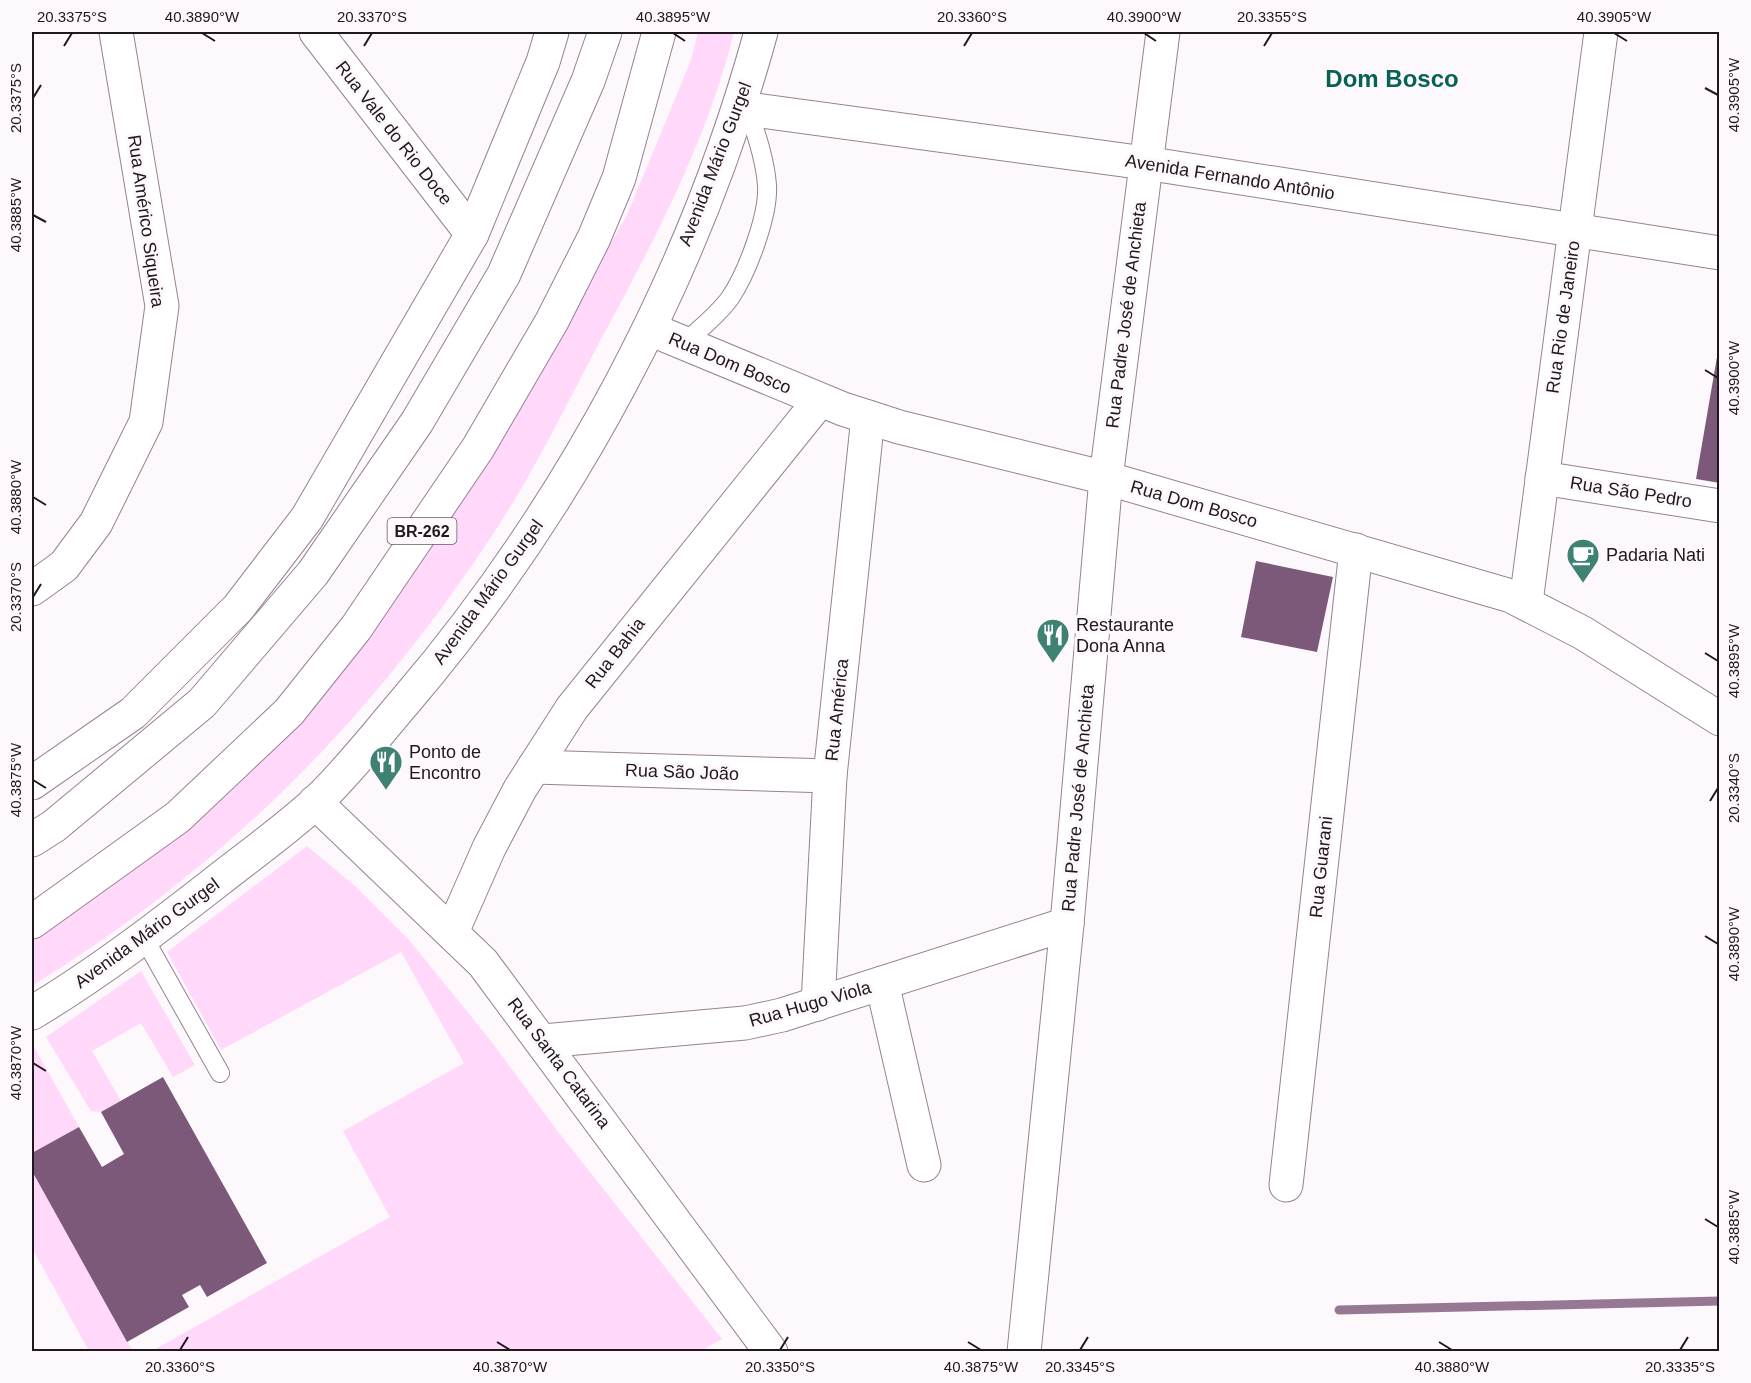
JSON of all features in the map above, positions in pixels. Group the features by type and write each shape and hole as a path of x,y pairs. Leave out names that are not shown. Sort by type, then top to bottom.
{"street":[{"name":"Rua Américo Siqueira","path":"32,589 64,566 96,523 146,422 162,306 116,32"},
{"name":"Rua Vale do Rio Doce","path":"316,32 472,234"},
{"path":"32,783 133,713 238,608 307,518 472,234 543,62 552,32"},
{"path":"32,840 54,826 202,703 313,573 417,422 504,274 584,91 605,32"},
{"name":"BR-262","path":"32,922 178,817 289,712 356,628 478,448 552,321 594,238 619,178 659,32"},
{"name":"Avenida Mário Gurgel","path":"32,1013 144,938 315,802 446,653 497,585 596,429 650,329 744,109 761,32"},
{"name":"Rua Padre José de Anchieta","path":"1024,1352 1067,924 1106,478 1163,32"},
{"name":"Rua Rio de Janeiro","path":"1526,602 1601,32"},
{"name":"Avenida Fernando Antônio","path":"744,109 1145,162 1575,232 1719,253"},
{"name":"Rua Dom Bosco","path":"650,329 820,400 868,417 1106,478 1526,602 1583,633 1719,719"},
{"name":"Rua Bahia","path":"452,932 489,848 534,767 572,708 820,400"},
{"name":"Rua América","path":"818,1004 830,776 868,417"},
{"name":"Rua São Pedro","path":"1542,478 1719,506"},
{"name":"Rua Guarani","path":"1286,1185 1356,550"},
{"name":"Rua São João","path":"534,767 830,776"},
{"name":"Rua Santa Catarina","path":"315,802 483,963 543,1041 771,1352"},
{"name":"Rua Hugo Viola","path":"543,1041 745,1023 818,1004 1067,924"},
{"path":"882,983 924,1165"}],"lane":[{"path":"684,344 729,299 744,272 765,210 767,188 765,164 744,109"},
{"path":"144,938 220,1073"}],"shaded area":[{"path":"698,32 734,32 723,73 694,152 639,268 542,451 506,514 458,586 407,654 353,717 296,778 236,835 172,888 104,938 32,986 32,939 198,815 517,408 627,215 691,60"},
{"path":"307,846 355,886 410,941 491,1041 556,1129 722,1339 699,1352 152,1351 390,1217 343,1131 464,1063 401,952 221,1050 167,952"},
{"path":"141,971 195,1065 173,1077 141,1023 92,1051 121,1101 101,1112 91,1111 46,1037"},
{"path":"32,1046 79,1127 32,1153"},
{"path":"32,1171 133,1351 89,1351 32,1248"}],"building":[{"path":"1718,351 1720,351 1720,483 1696,479"},
{"path":"1256,561 1333,577 1317,652 1241,637"},
{"path":"163,1077 267,1263 207,1297 200,1285 182,1295 189,1307 127,1342 32,1171 32,1153 79,1127 102,1167 124,1154 101,1112"}],"waterway":[{"path":"1339,1310 1720,1301"}],"place":[{"name":"Padaria Nati","path":"1583,584"},
{"name":"Restaurante Dona Anna","path":"1053,664"},
{"name":"Ponto de Encontro","path":"386,791"}],"district":[{"name":"Dom Bosco","path":"1392,79"}]}
